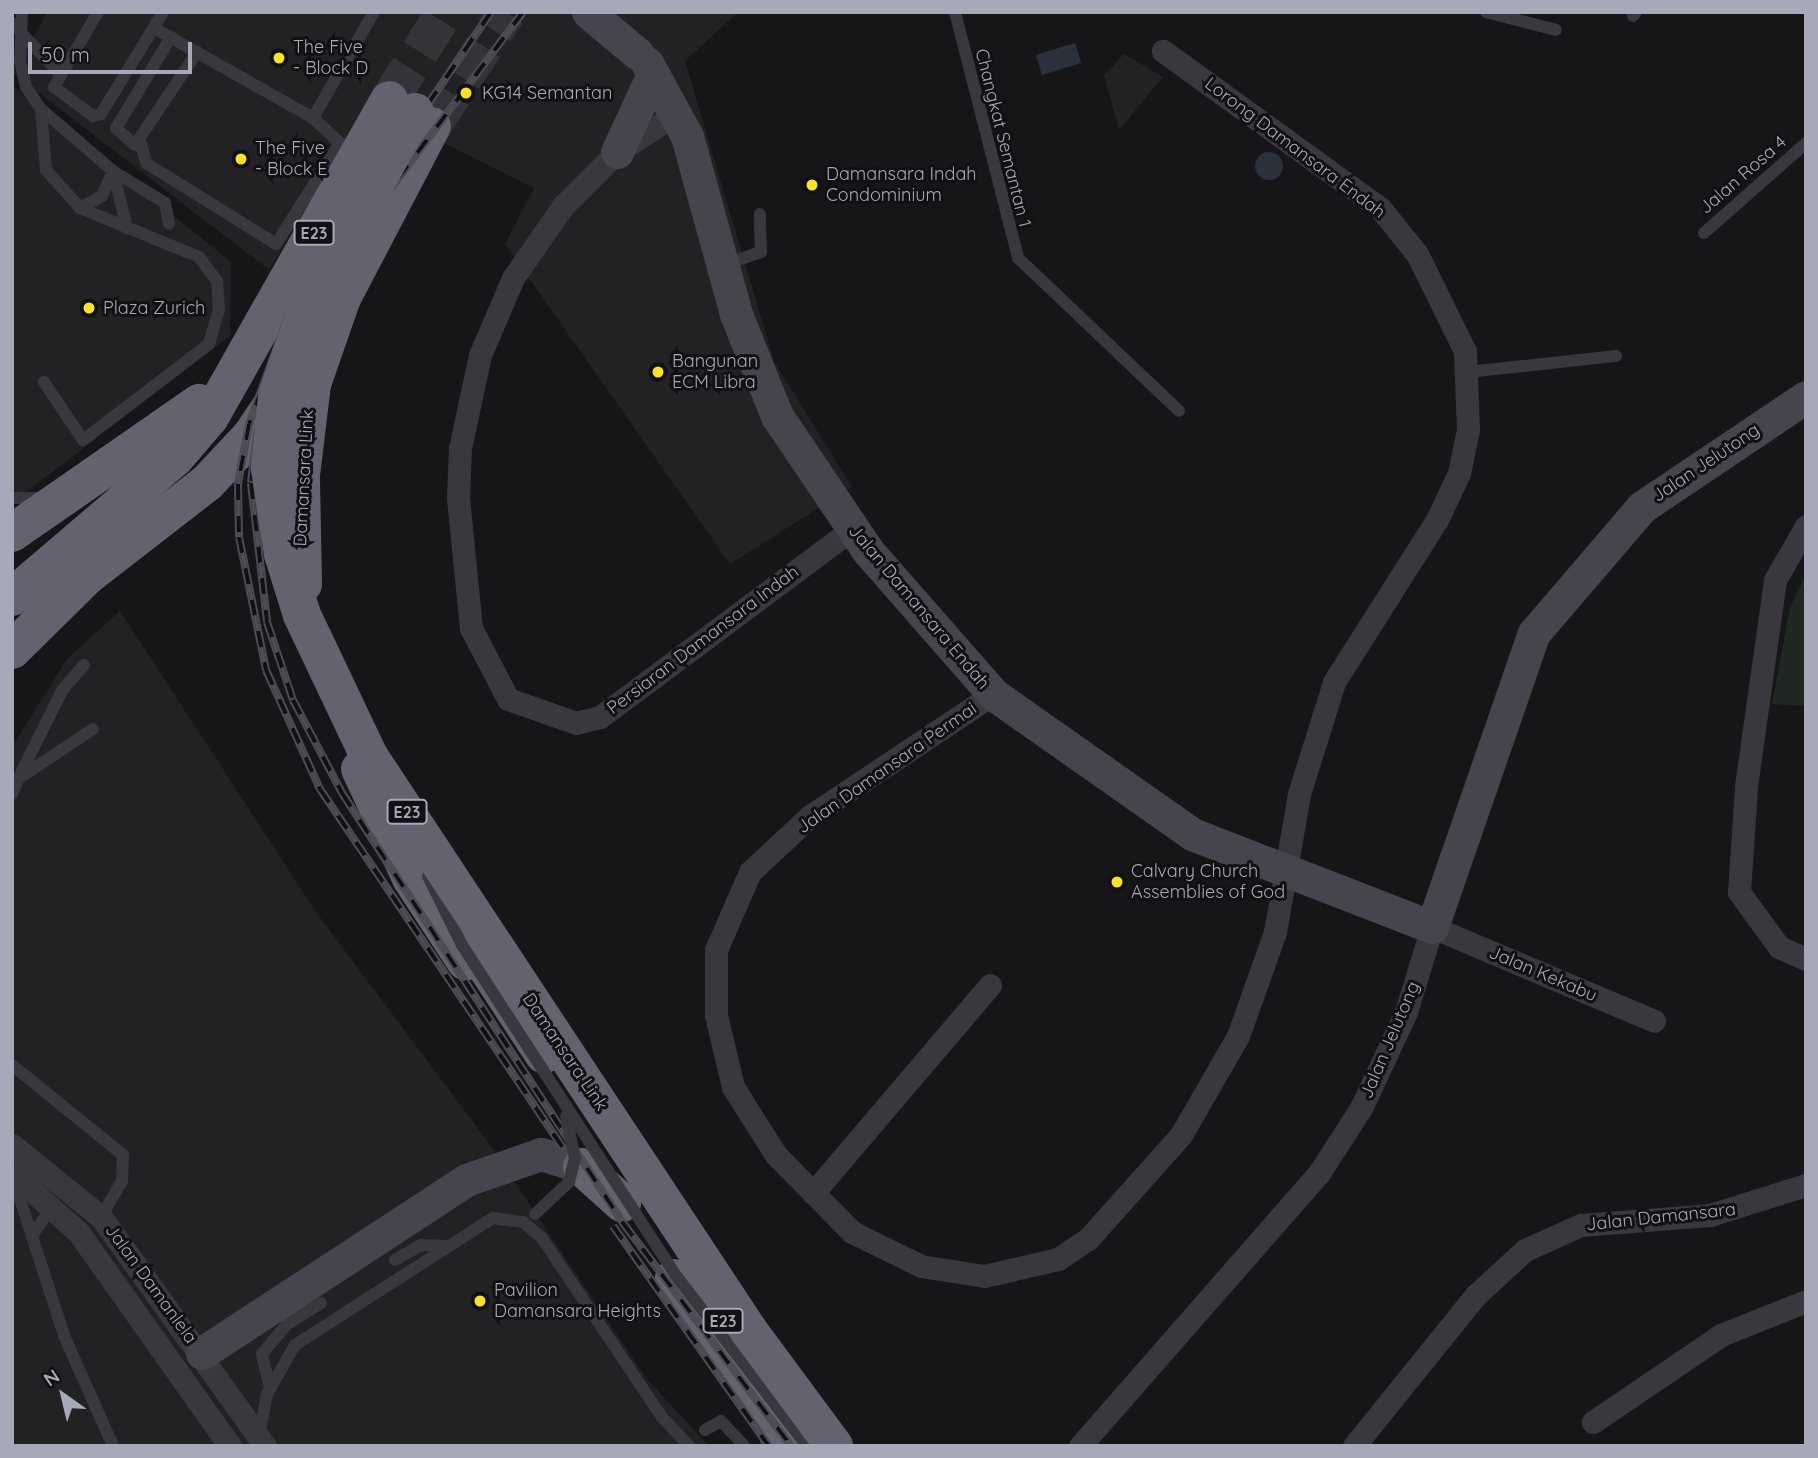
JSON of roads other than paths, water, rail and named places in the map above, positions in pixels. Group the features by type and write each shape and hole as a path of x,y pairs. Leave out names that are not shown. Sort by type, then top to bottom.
{"highway":[{"name":"Damansara Link","path":"412,113 342,298 306,417 299,541 305,612 365,763 749,1331 834,1446"},
{"name":"Damansara Link","path":"412,113 307,308 270,433 273,507 283,554 302,615 365,763 752,1365 814,1446"},
{"name":"E23","path":"22,587 175,458 210,417 240,366 412,113"},
{"path":"12,650 54,605 207,482 251,436 342,298"},
{"path":"13,523 84,486 183,418 240,366"},
{"path":"365,763 411,877 622,1203 753,1392 797,1446"},
{"path":"582,1167 622,1203"}],"street":[{"name":"Jalan Damansara Endah","path":"589,12 646,64 676,114 754,368 777,416 852,529 993,694 1192,834 1283,872 1432,928"},
{"name":"Lorong Damansara Endah","path":"1163,51 1380,208 1446,302 1468,372 1468,430 1459,473 1437,520 1334,682 1283,872"},
{"path":"617,152 646,64"},
{"name":"Persiaran Damansara Indah","path":"676,114 617,152 563,206 513,278 480,355 460,448 458,498 471,628 508,699 549,718 576,723 600,717 852,529"},
{"name":"Jalan Jelutong","path":"1080,1446 1319,1173 1361,1108 1406,1012 1432,928 1534,633 1642,507 1806,397"},
{"name":"Jalan Jelutong","path":"1615,539 1806,414"},
{"path":"1806,526 1775,580 1746,787 1739,892 1779,947 1806,959"},
{"name":"Jalan Damansara Permai","path":"993,694 810,816 750,872 728,913 716,950 716,1015 733,1087 775,1155 852,1232 921,1266 984,1276 1058,1259 1088,1239 1181,1135 1238,1036 1275,932 1283,872"},
{"name":"Jalan Kekabu","path":"1432,928 1654,1021"},
{"path":"813,1193 990,985"},
{"name":"Jalan Damanlela","path":"12,1145 66,1185 101,1217 190,1362 230,1446"},
{"path":"190,1362 466,1180 541,1154 582,1167"},
{"name":"Jalan Damanlela","path":"12,1174 52,1206 262,1441"},
{"name":"Jalan Damansara","path":"1354,1446 1476,1295 1525,1250 1581,1225 1710,1215 1806,1185"},
{"path":"1593,1422 1721,1335 1806,1301"}],"lane":[{"path":"22,12 26,34 20,61 26,87 41,109 113,171 165,203 169,224"},
{"path":"98,12 61,75 55,91 97,116 163,12"},
{"name":"Changkat Semantan 1","path":"955,12 1018,258 1179,411"},
{"path":"1486,12 1556,30"},
{"path":"313,118 376,13"},
{"path":"12,23 26,34 61,75"},
{"path":"154,28 171,37 313,118 340,143 276,244 146,163 141,144 116,128 171,37"},
{"path":"141,144 197,52"},
{"path":"41,109 46,170 80,208 199,257 217,281 219,309 209,344 83,440 44,382"},
{"name":"Jalan Rosa 4","path":"1704,233 1806,143"},
{"path":"80,208 102,196 113,171"},
{"path":"113,171 127,228"},
{"path":"723,265 761,252 760,214"},
{"path":"1468,372 1616,356"},
{"path":"12,794 63,689 84,665"},
{"path":"18,779 93,729"},
{"path":"365,763 462,945 677,1278 807,1446"},
{"path":"12,1065 123,1155 122,1181 101,1217"},
{"path":"523,1222 569,1182 575,1158 572,1132 549,1080"},
{"path":"12,1174 65,1338 113,1446"},
{"path":"32,1236 66,1185"},
{"path":"270,1387 295,1345 493,1218 523,1222 542,1238 662,1417 689,1446"},
{"path":"396,1260 421,1245 449,1246"},
{"path":"262,1441 270,1387 262,1354 286,1325 321,1303"},
{"path":"753,1392 767,1446"},
{"path":"705,1430 721,1421 744,1446"}],"tunnel":[{"path":"389,100 445,12"},
{"path":"432,126 507,12"}],"railway":[{"path":"491,12 294,300 249,424 238,484 239,537 266,670 320,789 564,1150"},
{"path":"523,12 341,254 314,298 273,390 257,433 251,483 267,622 293,700 342,793 623,1223 791,1446"},
{"path":"613,1226 769,1446"}],"place":[{"name":"The Five - Block D","path":"279,58"},
{"name":"KG14 Semantan","path":"466,93"},
{"name":"The Five - Block E","path":"241,159"},
{"name":"Damansara Indah Condominium","path":"812,185"},
{"name":"Plaza Zurich","path":"89,308"},
{"name":"Bangunan ECM Libra","path":"658,372"},
{"name":"Calvary Church Assemblies of God","path":"1117,882"},
{"name":"Pavilion Damansara Heights","path":"480,1301"}]}
